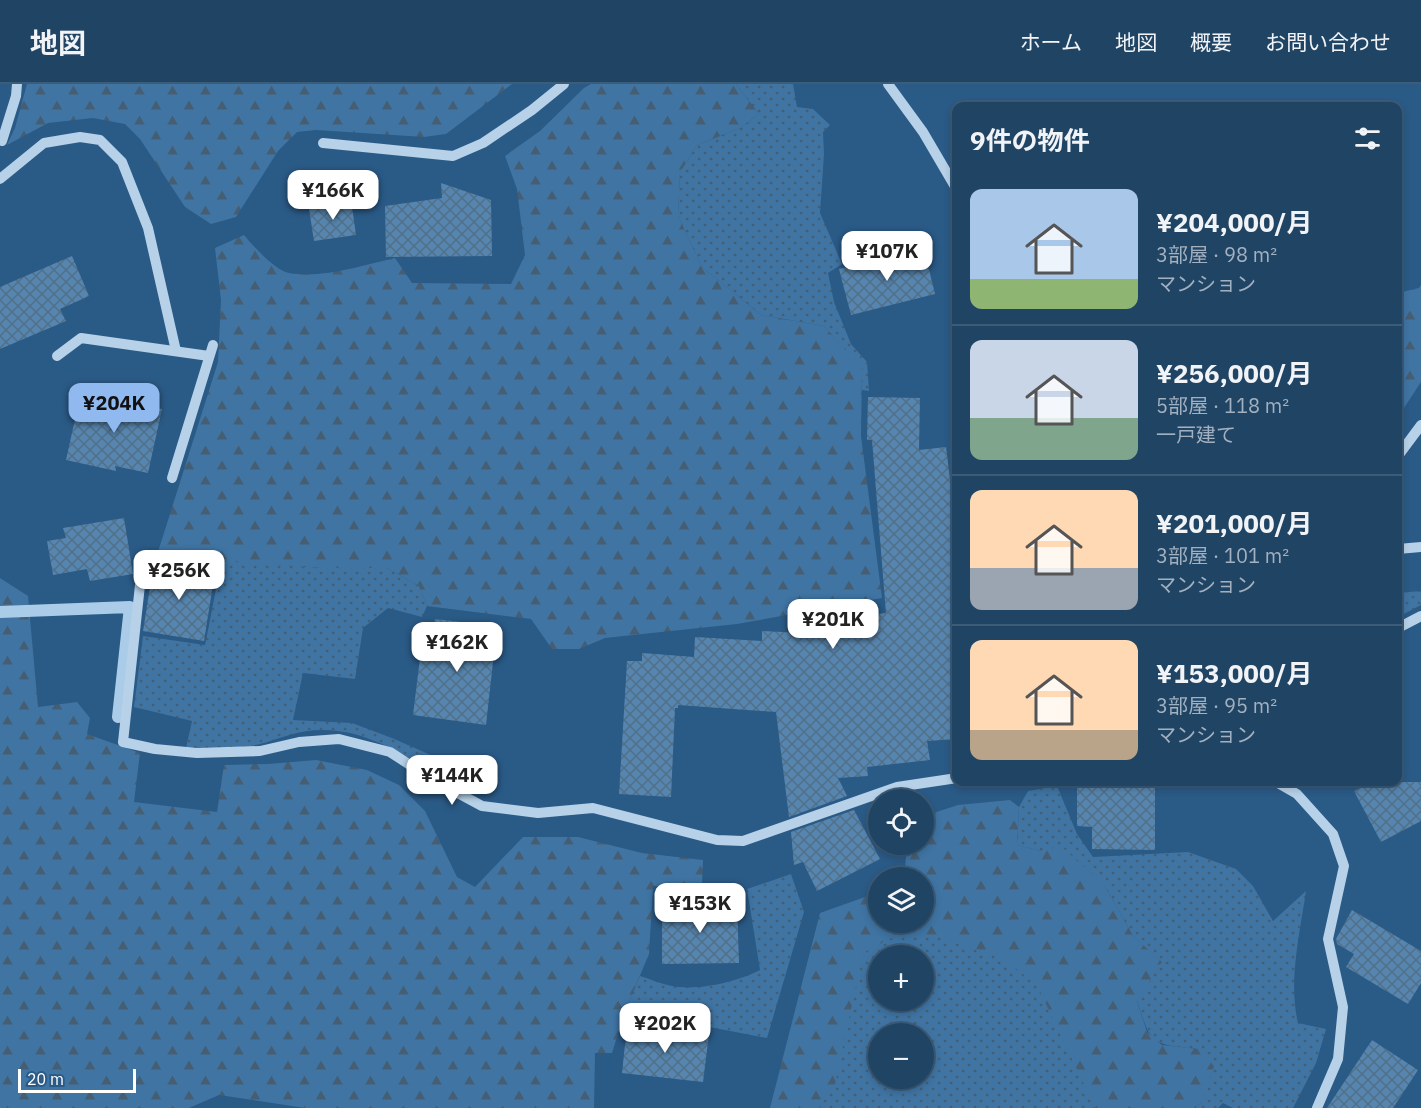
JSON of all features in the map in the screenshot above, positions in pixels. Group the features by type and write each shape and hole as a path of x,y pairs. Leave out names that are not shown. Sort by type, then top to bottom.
{"street":[{"path":"2,141 16,96 17,84"},
{"path":"323,143 453,156 483,143 564,84"},
{"path":"888,84 923,132 952,181"},
{"path":"0,179 44,143 80,137 100,140 122,162 148,228 176,351"},
{"path":"57,356 81,338 209,356"},
{"path":"172,478 213,345"},
{"path":"1402,451 1421,425"},
{"path":"1402,549 1421,547"},
{"path":"140,585 123,741 155,749 197,753 260,751 299,742 339,739 390,752 430,778 482,806 538,813 593,808 717,840 743,841 897,787 952,779"},
{"path":"1402,626 1421,616"},
{"path":"1282,786 1297,795 1333,834 1344,866 1328,939 1342,1007 1338,1059 1317,1108"}],"green space":[{"path":"27,84 512,84 446,134 424,137 316,130 297,132 278,151 236,217 211,224 185,207 140,139 125,124 93,118 48,123 7,145 15,128"},
{"path":"591,84 736,84 759,114 740,128 697,145 680,172 678,216 702,267 761,315 824,326 862,367 861,436 882,598 737,624 605,638 579,649 552,649 531,619 427,606 419,586 387,568 321,568 157,555 218,362 221,300 215,248 244,235 271,263 289,273 329,273 395,258 412,283 511,284 525,255 517,189 505,156 540,131 584,88"},
{"path":"736,84 793,84 797,107 813,109 830,125 823,132 824,154 820,213 842,264 828,273 834,302 851,344 867,362 869,391 862,390 861,367 824,326 761,315 702,267 678,216 680,172 697,145 740,128 759,114"},
{"path":"1421,285 1421,382 1402,411 1402,292 1419,288"},
{"path":"222,559 321,568 387,568 419,586 427,606 422,617 388,608 363,628 355,679 303,673 293,720 352,723 392,738 449,763 438,775 383,745 339,731 306,731 244,747 186,748 192,721 134,707 143,636 205,645"},
{"path":"0,578 28,596 38,707 77,702 90,718 87,734 140,753 134,802 217,812 224,765 316,760 367,770 399,785 425,811 457,877 475,887 523,837 578,837 642,853 703,860 702,885 653,886 649,954 625,1011 612,1053 595,1053 594,1108 305,1108 219,1095 189,1108 0,1108"},
{"path":"1421,591 1421,605 1402,615 1402,593"},
{"path":"1057,786 1077,834 1093,857 1188,852 1236,869 1253,886 1273,921 1306,891 1296,957 1295,1007 1298,1023 1326,1029 1316,1063 1293,1108 1233,1108 1223,1103 1218,1108 1195,1108 1202,1102 1198,1049 1171,1046 1156,1040 1146,1026 1137,1000 1161,962 1133,936 1105,886 1041,851 1017,845 1019,807 1028,791"},
{"path":"1010,800 1019,807 1017,845 1041,851 1061,846 1105,886 1133,936 1162,962 1137,1001 1147,1032 1162,1045 1198,1049 1214,1066 1202,1102 1195,1108 1095,1108 1037,985 1001,957 941,937 895,936 878,945 868,945 868,950 863,953 835,1084 823,1097 819,1108 770,1108 820,913 868,896 868,933 934,933 934,867 905,867 906,855 934,855 934,813 958,805"},
{"path":"791,874 804,912 767,1038 625,1011 640,976 672,986 693,987 729,982 760,970 747,889"},
{"path":"998,877 1122,1108 819,1108 849,930 868,925 868,933 934,933 934,916"}],"building":[{"path":"441,183 491,200 492,256 386,257 385,206 442,198"},
{"path":"351,200 356,235 314,241 309,209"},
{"path":"924,249 935,294 851,315 839,269"},
{"path":"72,256 89,296 60,309 66,321 0,349 0,287"},
{"path":"81,392 162,409 148,473 115,466 116,471 66,460"},
{"path":"868,397 920,398 919,450 946,447 952,495 952,739 927,741 930,760 867,767 868,776 838,778 847,796 789,817 776,712 678,705 678,708 675,708 671,797 619,794 627,661 642,661 642,653 694,657 695,637 762,641 762,631 803,633 802,624 886,613 872,440 867,440"},
{"path":"124,518 133,574 90,581 87,569 53,575 47,541 66,538 63,528"},
{"path":"154,562 215,572 204,641 143,631"},
{"path":"435,619 497,626 486,725 413,715 420,658 430,659"},
{"path":"1402,782 1421,782 1421,821 1381,842 1354,791 1365,786 1402,786"},
{"path":"1077,786 1155,786 1155,850 1092,849 1092,827 1077,826"},
{"path":"854,810 868,836 868,855 878,855 880,859 817,891 803,862 794,865 791,832"},
{"path":"737,904 739,963 662,964 662,905"},
{"path":"1352,910 1421,951 1421,983 1408,1004 1346,967 1354,954 1337,944 1336,939"},
{"path":"627,1026 709,1034 703,1082 622,1073"},
{"path":"1372,1040 1418,1070 1393,1108 1327,1108"}],"waterway":[{"path":"0,612 130,607 118,717"}]}
